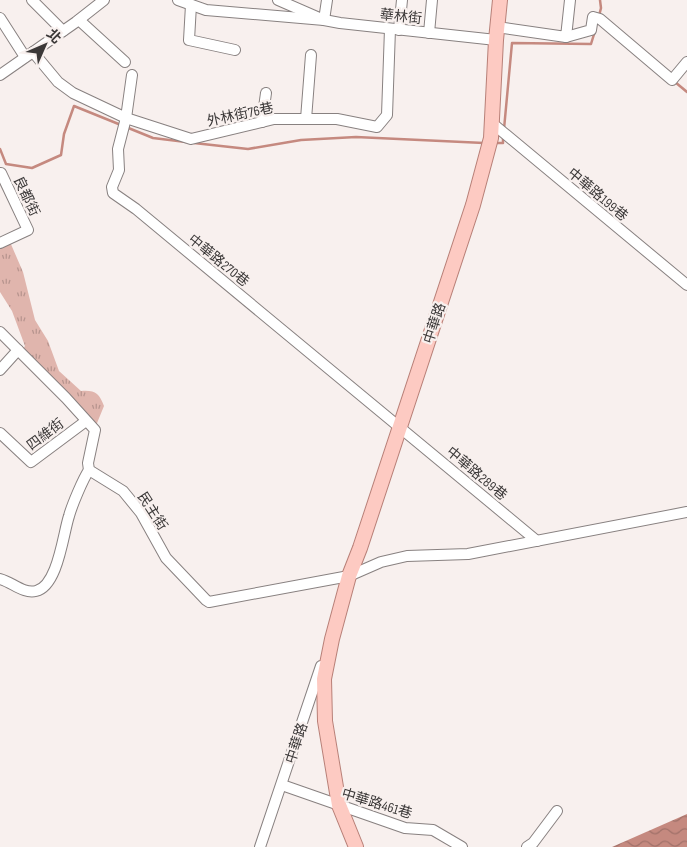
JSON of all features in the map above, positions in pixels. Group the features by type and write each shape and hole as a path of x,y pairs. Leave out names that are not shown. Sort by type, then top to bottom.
{"main road":[{"name":"中華路","path":"356,847 339,806 325,721 324,679 332,639 349,576 360,548 473,205 491,138 500,0"}],"street":[{"path":"32,0 63,32"},
{"path":"0,75 63,32 104,0"},
{"path":"178,0 206,10 324,20 327,0"},
{"name":"華林街","path":"278,0 324,20 394,29 429,33 566,37"},
{"path":"394,29 402,0"},
{"path":"429,33 432,0"},
{"path":"570,0 566,37 591,30 593,16 600,19 672,80 687,62"},
{"path":"191,5 189,40 235,50"},
{"name":"外林街76巷","path":"0,18 29,55 73,93 126,118 191,139 274,119 336,119 377,127 387,115 394,29"},
{"path":"79,20 125,62"},
{"path":"306,119 311,55"},
{"name":"中華路270巷","path":"132,75 126,118 118,149 119,170 112,187 113,193 136,209 400,427"},
{"path":"262,122 266,93"},
{"name":"中華路199巷","path":"492,123 687,285"},
{"name":"良都街","path":"0,174 28,230 0,243"},
{"path":"0,332 94,430 88,463 89,470 70,513 58,563 46,584 35,591 0,580"},
{"path":"0,370 18,350"},
{"name":"四維街","path":"0,433 31,462 86,421"},
{"name":"中華路289巷","path":"400,427 537,541"},
{"name":"民主街","path":"89,470 123,492 141,513 166,558 209,602 349,576"},
{"path":"349,576 381,562 406,556 468,554 687,512"},
{"name":"中華路","path":"260,847 332,639"},
{"name":"中華路461巷","path":"282,785 405,828 433,830 462,847"},
{"path":"527,847 557,811"}],"green space":[{"path":"10,242 23,272 35,320 48,341 59,371 81,391 96,393 104,406 95,428 22,351 25,346 12,311 0,292 0,246"}],"water":[{"path":"687,814 687,847 612,847"}],"waterway":[{"path":"599,16 600,0"},
{"path":"504,129 512,43 591,44 595,31"},
{"path":"675,82 687,92"},
{"path":"0,149 6,164 32,168 61,155 64,134 74,106 121,125"},
{"path":"126,127 153,138 186,142"},
{"path":"194,143 248,149 301,140 356,137 484,143"},
{"path":"495,143 503,143 503,137"}]}
